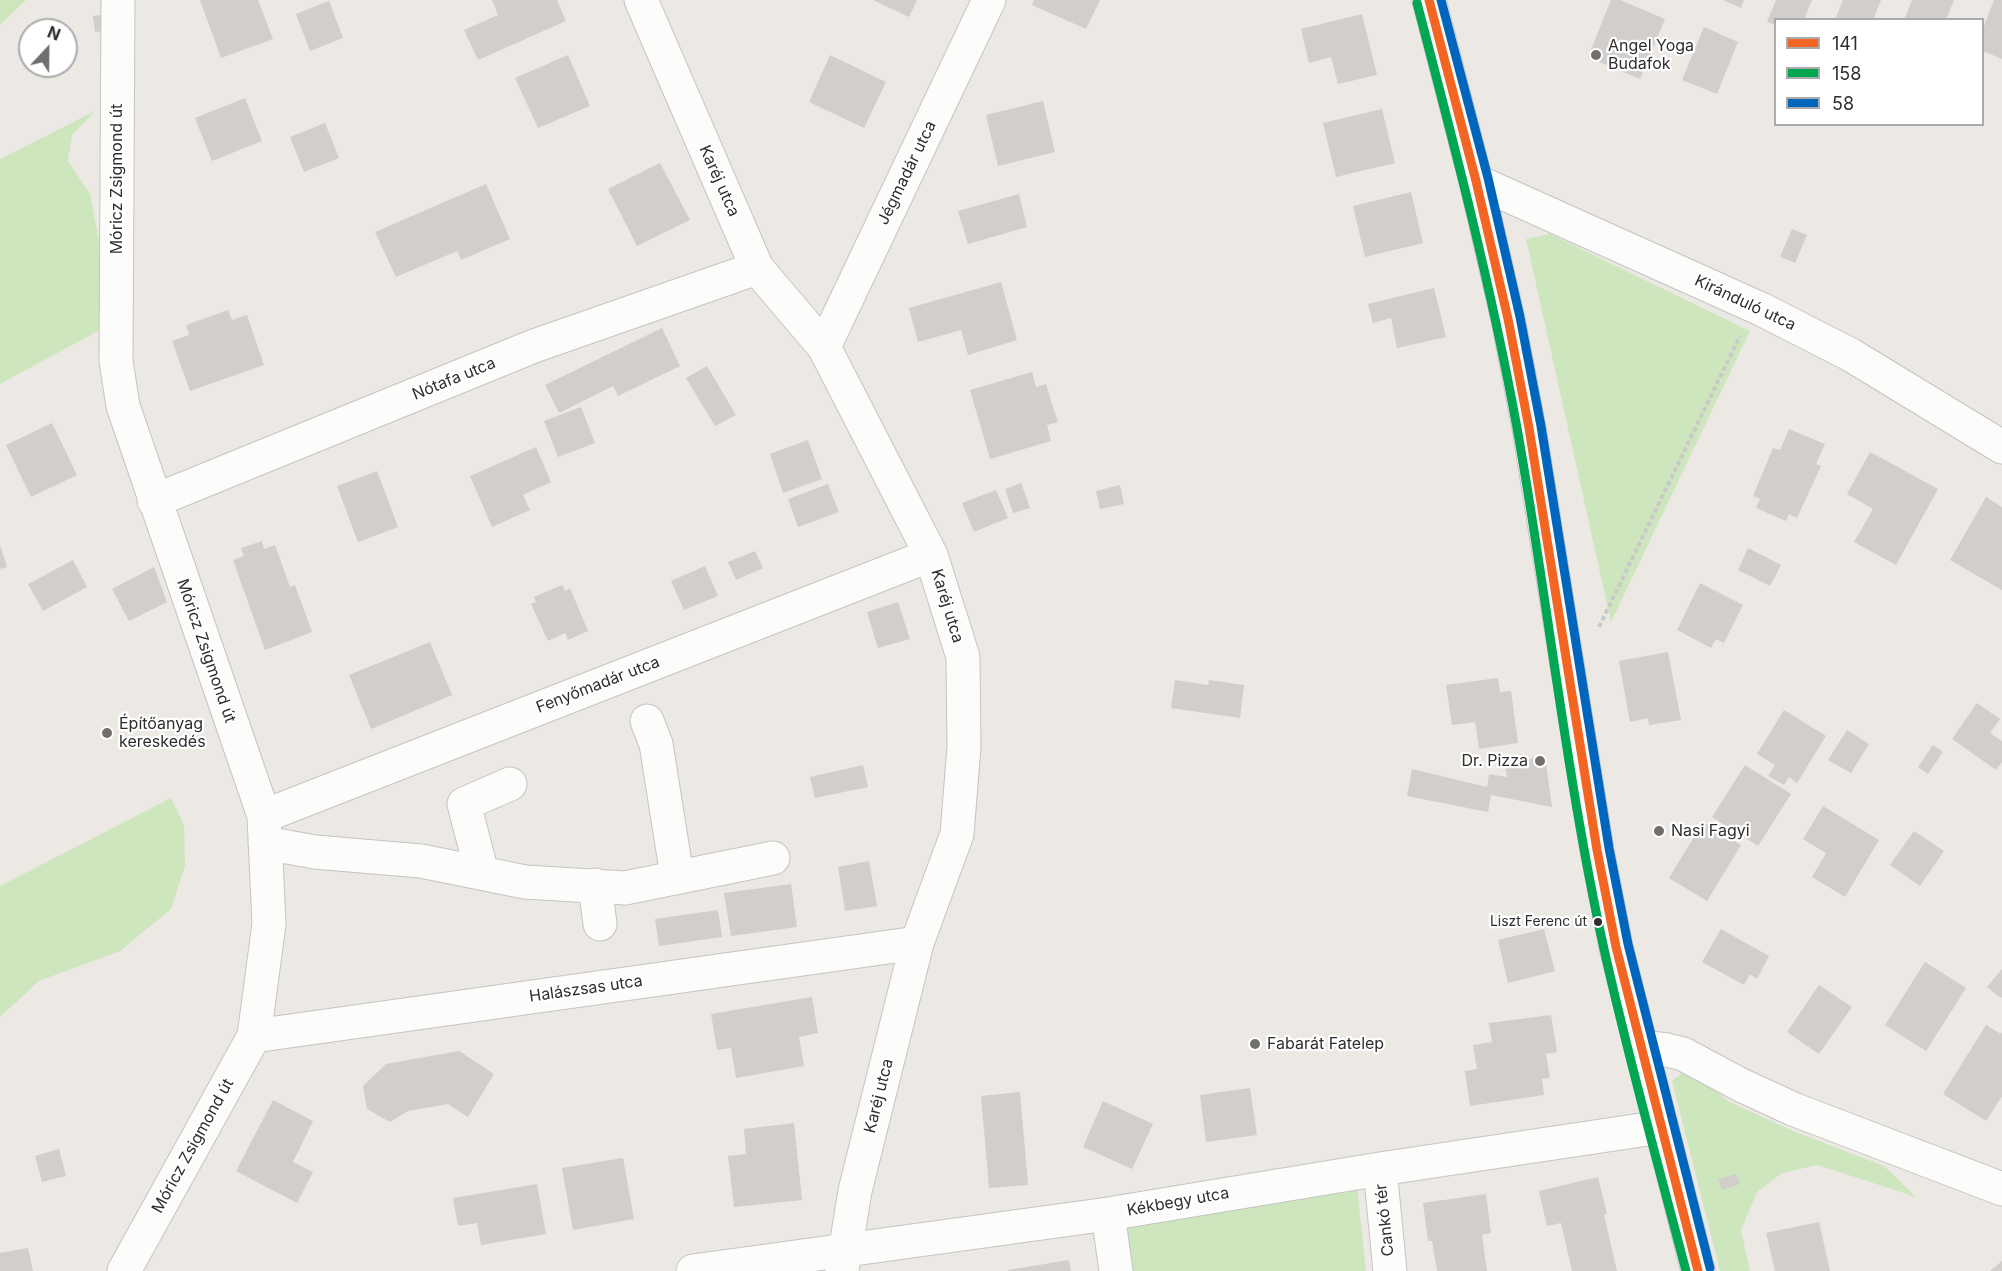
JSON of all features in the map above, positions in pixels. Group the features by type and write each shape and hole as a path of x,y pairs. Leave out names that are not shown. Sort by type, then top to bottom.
{"street":[{"name":"Móricz Zsigmond út","path":"118,0 116,361 123,406 264,829 269,924 254,1036 124,1271"},
{"name":"Karéj utca","path":"640,0 757,268 824,347 932,555 963,657 964,747 957,834 917,943 855,1191 843,1261"},
{"name":"Jégmadár utca","path":"824,347 989,0"},
{"path":"1429,0 1476,181 1508,319 1529,428 1597,850 1616,947 1698,1271"},
{"name":"Kiránduló utca","path":"1476,181 1763,310 1851,355 2002,447"},
{"name":"Nótafa utca","path":"154,501 534,346 757,268"},
{"name":"Fenyőmadár utca","path":"264,829 932,555"},
{"path":"647,721 656,744 677,876"},
{"path":"482,873 464,804 510,784"},
{"path":"264,829 315,852 421,861 525,882 625,888 773,858"},
{"path":"595,885 600,924"},
{"name":"Halászsas utca","path":"254,1036 917,943"},
{"path":"1641,1047 1683,1054 1793,1109 2002,1189"},
{"name":"Kékbegy utca","path":"693,1271 843,1261 1380,1169 1661,1126"},
{"name":"Cankó tér","path":"1380,1169 1390,1271"},
{"path":"1108,1214 1116,1271"}],"path":[{"path":"1599,627 1740,336 1763,310"}],"green space":[{"path":"0,0 26,0 0,25"},
{"path":"95,111 72,135 68,161 90,194 99,240 102,329 0,384 0,159"},
{"path":"1550,234 1750,331 1611,622 1526,239"},
{"path":"171,798 184,825 185,866 171,909 120,951 39,981 0,1017 0,886"},
{"path":"1682,1073 1695,1073 1728,1101 1793,1131 1884,1166 1916,1197 1818,1165 1782,1173 1757,1192 1741,1230 1750,1271 1720,1271 1672,1081"},
{"path":"1357,1186 1366,1271 1132,1271 1125,1224"}],"building":[{"path":"200,0 258,0 273,39 221,58"},
{"path":"492,0 557,0 566,21 478,60 464,30 498,15"},
{"path":"873,0 917,0 909,17"},
{"path":"1034,0 1100,0 1086,29 1032,5"},
{"path":"1611,0 1620,0 1665,19 1640,79 1588,57"},
{"path":"1723,0 1744,0 1741,8"},
{"path":"1776,0 1812,0 1805,18 1774,18 1774,24 1767,22"},
{"path":"1843,0 1881,0 1874,18 1836,18"},
{"path":"1912,0 1954,0 1947,18 1905,18"},
{"path":"1994,0 2002,0 2002,59 1984,51 1984,26"},
{"path":"329,1 343,38 310,51 296,14"},
{"path":"1362,14 1377,75 1338,84 1331,57 1309,63 1301,29"},
{"path":"101,15 103,31 95,32 93,16"},
{"path":"1704,27 1738,42 1717,94 1682,80"},
{"path":"568,55 590,106 538,128 515,78"},
{"path":"830,55 886,82 864,128 809,102"},
{"path":"245,98 262,141 212,161 195,118"},
{"path":"1043,101 1055,152 998,166 986,115"},
{"path":"1382,109 1395,163 1336,177 1323,123"},
{"path":"325,123 339,158 304,172 290,137"},
{"path":"660,163 690,220 637,246 608,189"},
{"path":"486,184 510,239 461,260 457,251 396,277 375,232"},
{"path":"1411,192 1423,243 1365,257 1353,206"},
{"path":"1019,194 1027,227 968,244 958,211"},
{"path":"1792,229 1807,235 1795,263 1780,257"},
{"path":"1001,282 1017,340 968,355 961,330 918,342 909,308"},
{"path":"1434,288 1446,337 1397,348 1391,318 1373,323 1368,304"},
{"path":"228,310 232,320 247,315 264,365 190,391 172,341 189,335 186,325"},
{"path":"662,328 680,366 618,396 613,386 559,413 545,385"},
{"path":"707,366 736,415 715,426 686,378"},
{"path":"1032,372 1036,387 1046,384 1058,422 1047,425 1051,441 990,459 970,390"},
{"path":"581,407 595,443 558,457 544,421"},
{"path":"52,423 77,475 31,497 6,445"},
{"path":"1789,429 1825,444 1816,464 1821,466 1797,518 1789,514 1786,521 1756,508 1760,499 1753,496 1773,448 1780,450"},
{"path":"808,440 822,479 783,493 770,454"},
{"path":"536,447 551,482 523,495 530,510 492,527 470,476"},
{"path":"1870,452 1938,489 1896,565 1854,542 1873,509 1847,494"},
{"path":"377,471 398,527 358,542 337,486"},
{"path":"1021,483 1030,508 1013,513 1005,489"},
{"path":"828,484 839,512 798,527 788,499"},
{"path":"1120,485 1124,504 1100,509 1096,491"},
{"path":"996,490 1008,518 974,532 962,503"},
{"path":"1986,497 2002,507 2002,590 1950,560"},
{"path":"262,541 264,549 275,545 290,587 295,585 312,632 265,650 233,560 244,556 241,548"},
{"path":"0,545 7,567 0,569"},
{"path":"1748,548 1781,565 1770,586 1738,570"},
{"path":"755,551 763,568 736,580 728,562"},
{"path":"73,560 87,587 43,611 28,584"},
{"path":"705,566 718,596 684,610 671,581"},
{"path":"154,567 167,602 129,621 112,589"},
{"path":"1700,583 1743,605 1724,643 1716,639 1711,648 1677,630"},
{"path":"562,585 565,591 570,588 588,631 568,640 565,633 548,641 531,604 536,602 534,597"},
{"path":"898,602 910,639 878,648 867,612"},
{"path":"430,642 452,695 371,729 349,675"},
{"path":"1668,652 1681,720 1649,725 1648,718 1630,722 1619,661"},
{"path":"1498,678 1500,692 1511,691 1518,743 1479,749 1475,722 1452,725 1446,685"},
{"path":"1175,680 1208,685 1209,680 1244,685 1240,718 1171,708"},
{"path":"1977,703 2000,719 1990,733 2002,741 2002,762 1996,770 1952,739"},
{"path":"1784,710 1826,736 1797,783 1789,777 1784,785 1768,776 1775,765 1757,754"},
{"path":"1847,730 1869,744 1851,773 1828,760"},
{"path":"1933,745 1943,752 1928,774 1918,767"},
{"path":"1545,756 1552,807 1491,795 1488,812 1407,796 1412,769 1487,787 1489,774 1507,777 1505,764"},
{"path":"863,765 868,787 815,798 810,777"},
{"path":"1745,765 1791,794 1758,846 1712,817"},
{"path":"1823,806 1879,840 1845,897 1812,877 1826,853 1803,839"},
{"path":"1703,822 1741,845 1707,901 1669,878"},
{"path":"1914,831 1944,851 1920,886 1890,865"},
{"path":"869,861 877,906 845,911 838,867"},
{"path":"791,884 797,927 731,936 724,893"},
{"path":"718,910 722,937 659,946 655,919"},
{"path":"1544,929 1555,971 1508,983 1498,940"},
{"path":"1721,929 1769,956 1757,979 1750,974 1744,985 1702,962"},
{"path":"1925,962 1966,988 1926,1051 1885,1025"},
{"path":"2002,969 2002,997 2001,998 1987,987"},
{"path":"1819,985 1852,1007 1819,1054 1787,1032"},
{"path":"812,997 818,1033 799,1037 804,1066 736,1078 731,1048 717,1050 711,1014"},
{"path":"1551,1015 1557,1052 1546,1054 1550,1078 1542,1079 1544,1095 1470,1106 1465,1071 1477,1069 1473,1045 1492,1042 1489,1023"},
{"path":"1986,1025 2001,1034 2002,1032 2002,1096 1986,1121 1943,1094"},
{"path":"459,1051 494,1074 468,1117 448,1104 408,1111 390,1122 367,1109 363,1086 386,1064"},
{"path":"1250,1088 1257,1135 1206,1142 1200,1095"},
{"path":"1020,1092 1028,1185 989,1188 981,1096"},
{"path":"273,1100 313,1121 293,1162 313,1172 297,1203 236,1171"},
{"path":"1103,1101 1153,1124 1132,1169 1083,1147"},
{"path":"794,1123 802,1200 734,1207 728,1156 746,1154 744,1129"},
{"path":"59,1149 66,1176 42,1182 35,1156"},
{"path":"623,1158 634,1219 573,1230 562,1168"},
{"path":"1736,1174 1740,1184 1722,1190 1718,1179"},
{"path":"1598,1177 1617,1271 1572,1271 1561,1223 1547,1226 1539,1191"},
{"path":"537,1184 546,1234 481,1245 477,1223 458,1226 453,1198"},
{"path":"1486,1194 1491,1233 1482,1235 1487,1271 1437,1271 1432,1241 1428,1241 1423,1203"},
{"path":"1819,1222 1830,1271 1775,1271 1766,1233"},
{"path":"28,1248 33,1271 0,1271 0,1253"},
{"path":"1069,1260 1071,1271 1008,1271 1008,1270"},
{"path":"2002,1261 2002,1271 1990,1271"}],"transit line":[{"name":"141","path":"1429,0 1476,181 1508,319 1529,428 1597,850 1616,947 1698,1271"},
{"name":"58","path":"1441,0 1488,178 1520,317 1541,426 1609,848 1628,944 1710,1268"},
{"name":"158","path":"1417,3 1471,215 1507,374 1528,493 1568,754 1604,949 1686,1271"}],"place":[{"name":"Angel Yoga Budafok","path":"1596,55"},
{"name":"Építőanyag kereskedés","path":"107,733"},
{"name":"Dr. Pizza","path":"1540,761"},
{"name":"Nasi Fagyi","path":"1659,831"},
{"name":"Liszt Ferenc út","path":"1598,922"},
{"name":"Fabarát Fatelep","path":"1255,1044"}]}
